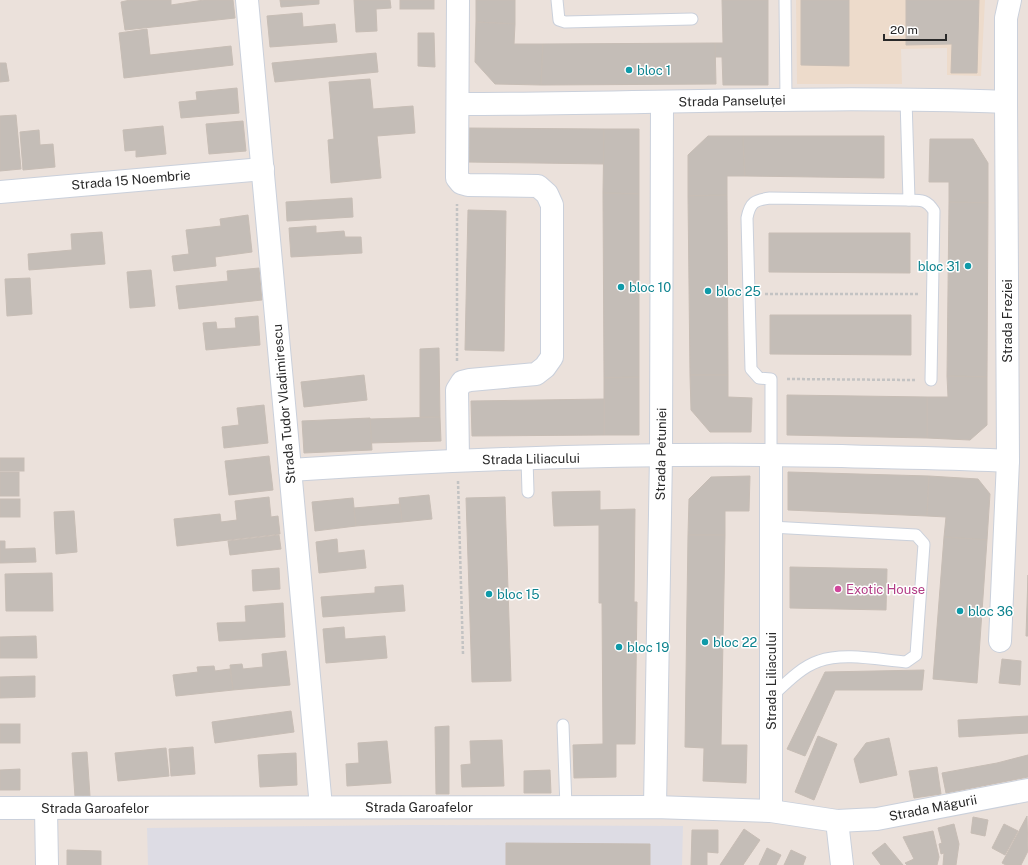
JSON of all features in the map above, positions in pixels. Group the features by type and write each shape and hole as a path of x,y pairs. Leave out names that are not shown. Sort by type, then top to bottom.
{"street":[{"name":"Strada Tudor Vladimirescu","path":"247,0 321,807"},
{"path":"458,0 457,178 461,183 468,185 538,186 547,194 552,205 552,357 545,367 536,374 462,382 457,390 458,460"},
{"name":"Strada Freziei","path":"1000,641 1008,461 1006,18 1010,0"},
{"name":"Strada Panseluței","path":"458,104 786,100 1006,102"},
{"name":"Strada Petuniei","path":"655,807 661,455 662,102"},
{"name":"Strada 15 Noembrie","path":"0,192 263,169"},
{"name":"Strada Liliacului","path":"290,470 458,460 661,455 771,455 1008,461"},
{"name":"Strada Liliacului","path":"771,455 772,811"},
{"name":"Strada Măgurii","path":"837,822 877,819 1028,790"},
{"name":"Strada Garoafelor","path":"0,808 655,807 772,811 837,822"},
{"path":"46,809 47,865"},
{"path":"837,822 842,865"}],"lane":[{"path":"558,0 559,20 565,22 692,19"},
{"path":"785,0 786,100"},
{"path":"906,100 910,200"},
{"path":"771,455 771,379 759,378 751,369 746,218 749,207 758,200 924,200 929,203 934,211 931,380"},
{"path":"527,459 528,492"},
{"path":"771,527 916,535 924,544 916,655 906,662 849,657 820,661 799,672 771,696"},
{"path":"563,725 566,807"}],"path":[{"path":"457,178 457,390"},
{"path":"748,294 933,294"},
{"path":"771,379 931,380"},
{"path":"458,460 463,654"}],"shaded area":[{"path":"796,0 985,0 981,76 947,75 947,48 901,49 902,84 797,84"},
{"path":"410,825 683,826 682,865 148,865 147,828"}],"building":[{"path":"130,0 171,0 171,5 204,0 233,0 235,18 125,30 121,2"},
{"path":"280,0 319,0 319,4 281,7"},
{"path":"354,0 390,0 391,8 376,9 377,31 356,32"},
{"path":"400,0 434,0 434,9 400,9"},
{"path":"476,0 515,0 515,24 476,22"},
{"path":"722,0 768,0 768,85 723,85 722,57 715,57 715,43 723,43"},
{"path":"801,0 849,0 849,66 801,65"},
{"path":"906,0 979,0 977,73 951,73 952,44 906,45"},
{"path":"302,13 303,27 335,24 337,42 270,47 267,16"},
{"path":"476,22 515,24 514,44 543,44 541,85 495,84 475,62"},
{"path":"147,29 150,55 231,46 233,65 124,78 119,33"},
{"path":"418,33 434,33 435,67 418,66"},
{"name":"bloc 1","path":"715,43 716,84 541,85 543,44"},
{"path":"376,53 378,72 275,82 272,63"},
{"path":"0,63 6,63 9,81 0,82"},
{"path":"370,79 373,109 413,106 415,133 377,136 381,178 331,183 328,140 334,139 329,82"},
{"path":"237,88 239,113 181,118 179,102 197,100 196,92"},
{"path":"16,115 21,169 0,171 0,116"},
{"path":"243,121 246,151 209,154 206,124"},
{"path":"163,126 166,154 136,157 136,150 125,151 123,130"},
{"path":"467,128 604,129 604,164 467,162"},
{"path":"604,129 639,129 639,194 603,193"},
{"path":"39,130 40,145 53,144 55,167 23,170 20,132"},
{"path":"708,136 743,136 745,176 727,176 727,195 688,196 688,155"},
{"path":"743,136 884,136 884,178 745,176"},
{"path":"930,139 973,139 988,163 988,203 949,202 949,182 929,182"},
{"name":"bloc 10","path":"603,193 639,194 639,377 604,378"},
{"name":"bloc 25","path":"727,195 728,375 690,375 688,196"},
{"path":"352,198 353,217 287,221 286,202"},
{"name":"bloc 31","path":"949,202 988,203 987,377 947,376"},
{"path":"468,210 506,211 504,351 465,350"},
{"path":"248,215 252,252 215,257 216,266 174,271 172,256 189,254 186,230 221,226 220,219"},
{"path":"316,226 316,233 344,231 345,237 361,237 362,253 291,257 289,228"},
{"path":"102,232 105,264 29,270 28,254 72,250 71,234"},
{"path":"769,233 910,233 910,273 769,272"},
{"path":"259,268 262,300 179,309 176,286 228,281 227,271"},
{"path":"151,270 155,306 130,308 127,272"},
{"path":"30,278 32,314 7,316 5,279"},
{"path":"770,315 911,315 911,355 770,354"},
{"path":"258,316 260,345 206,350 203,323 216,322 217,329 236,328 235,318"},
{"path":"439,348 440,417 420,417 420,349"},
{"path":"364,375 367,400 304,407 301,382"},
{"path":"690,375 728,375 728,397 752,398 751,432 710,432 691,410"},
{"path":"947,376 987,377 987,425 970,440 927,438 927,397 948,397"},
{"path":"639,377 639,435 604,435 604,378"},
{"path":"787,395 927,397 927,438 787,435"},
{"path":"604,399 604,435 472,436 471,401"},
{"path":"264,405 268,443 224,448 222,427 239,425 237,408"},
{"path":"440,417 441,441 371,443 370,419"},
{"path":"370,418 372,450 304,453 302,421"},
{"path":"269,456 273,490 229,495 225,461"},
{"path":"0,458 24,458 24,471 0,471"},
{"path":"0,472 19,472 19,496 0,496"},
{"path":"788,472 929,476 927,516 788,510"},
{"path":"750,476 749,511 725,511 725,535 688,535 689,499 711,477"},
{"path":"929,476 978,479 990,494 987,540 944,537 946,517 927,516"},
{"name":"bloc 19","path":"600,491 600,510 635,509 634,602 637,602 635,744 616,744 616,777 574,778 573,745 603,744 602,603 599,603 599,525 554,526 552,492"},
{"path":"429,495 432,519 402,522 399,498"},
{"path":"269,497 271,517 278,516 280,534 177,546 174,519 220,514 221,522 237,520 235,501"},
{"name":"bloc 15","path":"505,497 511,681 472,682 466,498"},
{"path":"353,498 356,526 315,531 312,502"},
{"path":"0,499 20,499 20,517 0,517"},
{"path":"400,504 402,522 356,526 354,508"},
{"path":"74,511 77,552 56,554 54,512"},
{"path":"279,535 281,549 230,555 228,541"},
{"name":"bloc 22","path":"688,535 725,535 721,745 747,745 746,783 703,781 704,748 685,747"},
{"name":"bloc 36","path":"944,537 987,540 977,683 933,679"},
{"path":"337,539 338,553 364,550 366,568 319,573 316,542"},
{"path":"0,541 5,541 5,549 35,548 36,562 0,563"},
{"name":"Exotic House","path":"790,567 887,569 886,610 790,608"},
{"path":"279,568 280,589 253,591 252,570"},
{"path":"52,573 53,611 6,611 5,574"},
{"path":"1028,575 1028,636 1026,636"},
{"path":"403,585 405,611 323,617 321,597 375,593 375,587"},
{"path":"283,603 285,637 219,641 217,623 246,622 245,606"},
{"path":"344,627 345,639 385,636 387,658 326,663 323,629"},
{"path":"36,636 37,658 0,658 0,637"},
{"path":"286,651 290,685 233,690 230,665 242,664 243,669 263,667 262,654"},
{"path":"1002,659 1021,661 1020,685 999,683"},
{"path":"214,666 215,671 230,669 233,690 176,696 173,675 198,672 197,667"},
{"path":"924,670 922,690 835,690 805,756 787,749 825,672"},
{"path":"35,676 35,697 0,698 0,677"},
{"path":"291,711 294,732 215,743 212,722"},
{"path":"1028,716 1028,733 959,737 958,720"},
{"path":"0,724 20,724 20,743 0,743"},
{"path":"449,726 449,794 436,794 435,727"},
{"path":"818,736 837,744 814,800 795,792"},
{"path":"889,738 897,775 860,783 854,759 866,743"},
{"path":"502,740 504,786 462,787 461,765 471,764 470,741"},
{"path":"387,741 391,783 347,786 346,764 359,763 358,743"},
{"path":"193,747 195,774 171,776 169,749"},
{"path":"166,748 169,776 118,781 115,753"},
{"path":"87,752 90,796 75,797 72,753"},
{"path":"296,753 297,785 260,787 258,755"},
{"path":"1028,755 1028,777 946,793 942,773 997,763"},
{"path":"937,767 941,794 914,798 909,771"},
{"path":"20,769 20,790 0,790 0,770"},
{"path":"550,770 551,793 524,793 524,771"},
{"path":"1027,816 1028,851 1021,865 1006,865 1002,863"},
{"path":"973,817 988,820 985,836 971,833"},
{"path":"954,824 959,844 956,865 943,865 944,853 941,854 939,844 942,843 938,828"},
{"path":"1004,824 1018,831 1005,855 992,848"},
{"path":"744,829 760,840 743,865 720,865"},
{"path":"692,830 718,830 718,853 707,852 707,865 691,865"},
{"path":"933,831 939,857 937,865 907,865 905,863 914,859 903,837"},
{"path":"506,843 650,844 650,865 506,865"},
{"path":"885,843 903,865 881,865 872,853"},
{"path":"767,848 781,855 776,865 759,865"},
{"path":"67,850 101,851 101,865 67,865"},
{"path":"791,850 806,857 803,865 784,865"}],"place":[{"name":"bloc 1","path":"629,70"},
{"name":"bloc 31","path":"968,266"},
{"name":"bloc 10","path":"621,287"},
{"name":"bloc 25","path":"708,291"},
{"name":"Exotic House","path":"838,589"},
{"name":"bloc 15","path":"489,594"},
{"name":"bloc 36","path":"960,611"},
{"name":"bloc 22","path":"705,642"},
{"name":"bloc 19","path":"619,647"}]}
